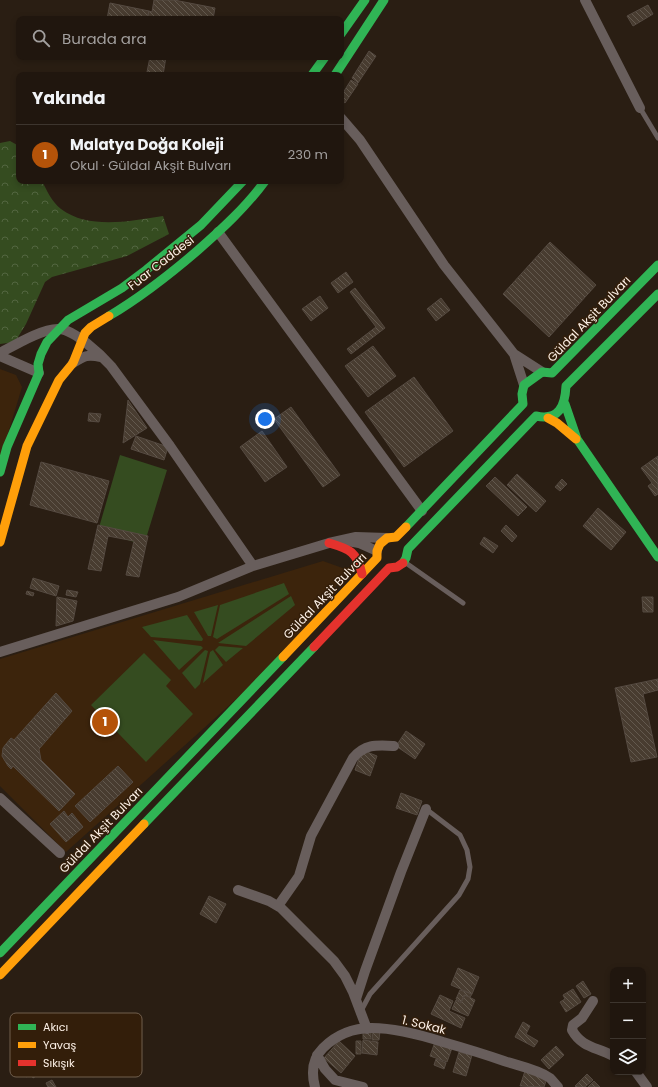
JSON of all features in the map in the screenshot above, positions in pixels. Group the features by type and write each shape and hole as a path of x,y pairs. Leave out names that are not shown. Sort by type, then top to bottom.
{"main road":[{"path":"344,30 365,0"},
{"path":"336,72 357,43 384,0"},
{"path":"314,72 323,60"},
{"path":"0,472 7,447 39,373 38,364 47,342 68,320 122,288 146,270 201,225 240,184"},
{"name":"Fuar Caddesi","path":"0,542 27,446 59,380 73,363 85,333 91,327 149,290 218,232 258,191 263,184"},
{"name":"Güldal Akşit Bulvarı","path":"524,385 542,372 552,373 658,265"},
{"path":"658,294 566,386 565,404 577,439 658,557"},
{"path":"39,373 47,381 59,380"},
{"path":"552,373 566,386"},
{"path":"524,385 522,394 523,404 528,411 536,416 548,418 557,423 577,439"},
{"name":"Güldal Akşit Bulvarı","path":"0,953 362,574 377,554 380,544 392,537 422,511 523,404"},
{"path":"548,418 565,404"},
{"path":"408,549 536,416"},
{"path":"377,554 382,564 389,568 398,567 405,562 408,557 408,549 403,541 392,537"},
{"path":"329,543 353,552 359,560 362,574"},
{"path":"0,975 389,568"}],"street":[{"path":"585,0 640,108"},
{"path":"344,121 360,140 444,265 514,354 542,372"},
{"path":"218,232 422,511"},
{"path":"0,353 46,330 60,329 66,330 103,357 170,446 253,566"},
{"path":"514,354 524,385"},
{"path":"73,363 82,357 90,355 103,357"},
{"path":"0,356 39,373"},
{"path":"0,652 178,597 253,566 329,543 356,537 392,537"},
{"path":"342,540 359,544 377,554"},
{"path":"278,906 299,876 311,836 353,758 362,749 378,745 394,746"},
{"path":"0,798 60,853"},
{"path":"356,999 401,872 426,809"},
{"path":"238,890 269,901 278,906 334,960 345,976 356,999 367,1029"},
{"path":"593,1001 582,1018 572,1025 572,1030 579,1041 585,1045 610,1055"},
{"name":"1. Sokak","path":"317,1055 340,1035 355,1030 388,1030 416,1034 536,1072 550,1078 558,1087"},
{"path":"315,1087 313,1080 313,1066 317,1055"},
{"path":"317,1055 325,1069 335,1080 363,1087"},
{"path":"638,1075 647,1087"}],"lane":[{"path":"640,108 658,138"},
{"path":"405,562 463,603"},
{"path":"361,1012 370,994 459,895 468,879 470,867 467,850 460,835 426,809"}],"shaded area":[{"path":"0,369 16,375 22,387 0,460"},
{"path":"323,561 348,570 282,658 66,852 0,786 0,659"}],"green space":[{"path":"10,141 16,144 16,184 44,184 55,203 72,216 97,222 124,222 163,216 169,234 127,256 52,277 45,282 26,324 15,342 0,344 0,143"},
{"path":"120,455 167,470 144,545 98,531"},
{"path":"284,583 289,594 217,639 213,637 220,605"},
{"path":"291,596 295,605 246,646 218,643"},
{"path":"218,605 211,636 208,636 194,612"},
{"path":"187,615 203,639 202,641 151,637 142,627"},
{"path":"153,640 201,646 203,648 179,670"},
{"path":"219,646 243,648 226,662 215,650"},
{"path":"205,650 208,651 200,684 195,689 182,673"},
{"path":"213,650 223,665 203,683 210,652"},
{"path":"144,653 171,680 166,686 193,714 146,762 91,705"}],"building":[{"path":"154,0 174,0 215,8 214,16 148,16 149,11 152,12"},
{"path":"110,3 149,11 148,16 108,16"},
{"path":"648,5 653,14 633,26 627,16"},
{"path":"369,51 376,56 358,83 352,78"},
{"path":"149,60 166,60 164,72 147,72"},
{"path":"351,80 358,84 345,103 344,91"},
{"path":"550,242 596,285 549,337 503,294"},
{"path":"346,272 353,282 338,293 331,283"},
{"path":"355,288 385,328 351,354 347,349 376,327 350,292"},
{"path":"320,296 328,308 311,321 302,309"},
{"path":"441,298 450,310 436,321 427,309"},
{"path":"373,346 396,376 368,397 345,366"},
{"path":"414,377 453,431 404,467 365,412"},
{"path":"128,400 147,428 123,443"},
{"path":"291,407 340,475 323,487 274,419"},
{"path":"89,413 101,414 99,422 88,421"},
{"path":"262,431 287,467 265,482 240,447"},
{"path":"136,436 168,447 164,460 131,449"},
{"path":"658,456 658,494 655,496 648,486 652,483 641,468"},
{"path":"41,462 109,481 97,523 30,505"},
{"path":"517,474 546,501 536,512 507,485"},
{"path":"495,477 527,507 518,516 486,486"},
{"path":"562,479 567,484 560,491 555,487"},
{"path":"598,508 626,532 611,550 583,526"},
{"path":"98,525 148,536 139,577 126,575 134,541 108,536 101,571 88,569"},
{"path":"506,525 517,536 512,542 501,531"},
{"path":"484,537 498,546 493,553 480,544"},
{"path":"33,578 59,586 56,596 30,588"},
{"path":"67,590 78,592 76,597 66,595"},
{"path":"27,591 34,593 33,596 26,594"},
{"path":"57,597 77,601 73,621 56,626"},
{"path":"642,597 653,597 653,612 643,612"},
{"path":"658,679 658,690 643,694 657,757 631,762 615,688"},
{"path":"56,693 72,711 39,749 41,760 75,794 59,811 13,766 11,769 2,756 3,748 11,738 14,740"},
{"path":"406,731 425,744 415,759 396,746"},
{"path":"362,750 377,756 370,776 355,770"},
{"path":"118,766 133,782 90,822 75,806"},
{"path":"401,793 422,801 417,815 396,808"},
{"path":"64,811 68,817 72,813 83,827 66,842 50,824"},
{"path":"209,896 226,904 216,923 200,914"},
{"path":"458,968 479,977 472,994 451,985"},
{"path":"583,981 591,994 584,998 576,986"},
{"path":"573,989 581,1002 566,1012 560,1002 565,999 563,995"},
{"path":"460,990 472,994 470,997 464,995 461,1002 456,999"},
{"path":"440,995 453,1001 449,1011 465,1018 461,1028 431,1014"},
{"path":"465,995 475,1000 468,1016 452,1009 456,1000 461,1003"},
{"path":"523,1022 530,1026 526,1034 538,1041 534,1047 515,1037"},
{"path":"363,1031 371,1031 371,1039 363,1039"},
{"path":"373,1031 380,1031 379,1040 372,1040"},
{"path":"363,1040 378,1042 377,1055 362,1053"},
{"path":"339,1041 355,1056 341,1073 324,1058"},
{"path":"356,1041 361,1041 361,1054 356,1054"},
{"path":"435,1042 452,1048 447,1062 430,1056"},
{"path":"556,1046 564,1055 549,1069 541,1060"},
{"path":"459,1052 472,1055 466,1076 453,1072"},
{"path":"436,1059 446,1063 444,1069 434,1065"},
{"path":"525,1071 547,1078 544,1087 520,1086"},
{"path":"587,1074 593,1080 585,1087 576,1087 575,1086"},
{"path":"52,1080 56,1087 48,1087 46,1083"},
{"path":"594,1081 600,1087 588,1087"}],"traffic: fast":[{"path":"344,30 365,0"},
{"path":"337,72 384,0"},
{"path":"314,72 323,60"},
{"path":"0,472 7,447 39,373 38,364 47,342 68,320 122,288 146,270 201,225 240,184"},
{"path":"109,316 176,269 197,251 233,218 263,184"},
{"path":"406,527 523,404 522,394 524,385 542,372 552,373 658,265"},
{"path":"403,563 408,549 536,416 550,416 559,410 564,400 566,386 658,294"},
{"path":"565,404 577,439 658,557"},
{"path":"144,824 314,647"},
{"path":"0,953 283,657"}],"traffic: slow":[{"path":"0,542 27,446 59,380 73,363 85,333 91,327 109,316"},
{"path":"548,418 557,423 576,439"},
{"path":"283,657 377,558 377,551 380,544 387,538 396,537 406,527"},
{"path":"0,975 144,824"}],"traffic: jam":[{"path":"329,543 352,552 358,561 362,574"},
{"path":"314,647 389,568 397,567 403,563"}],"place":[{"name":"Malatya Doğa Koleji","path":"105,722"}]}
